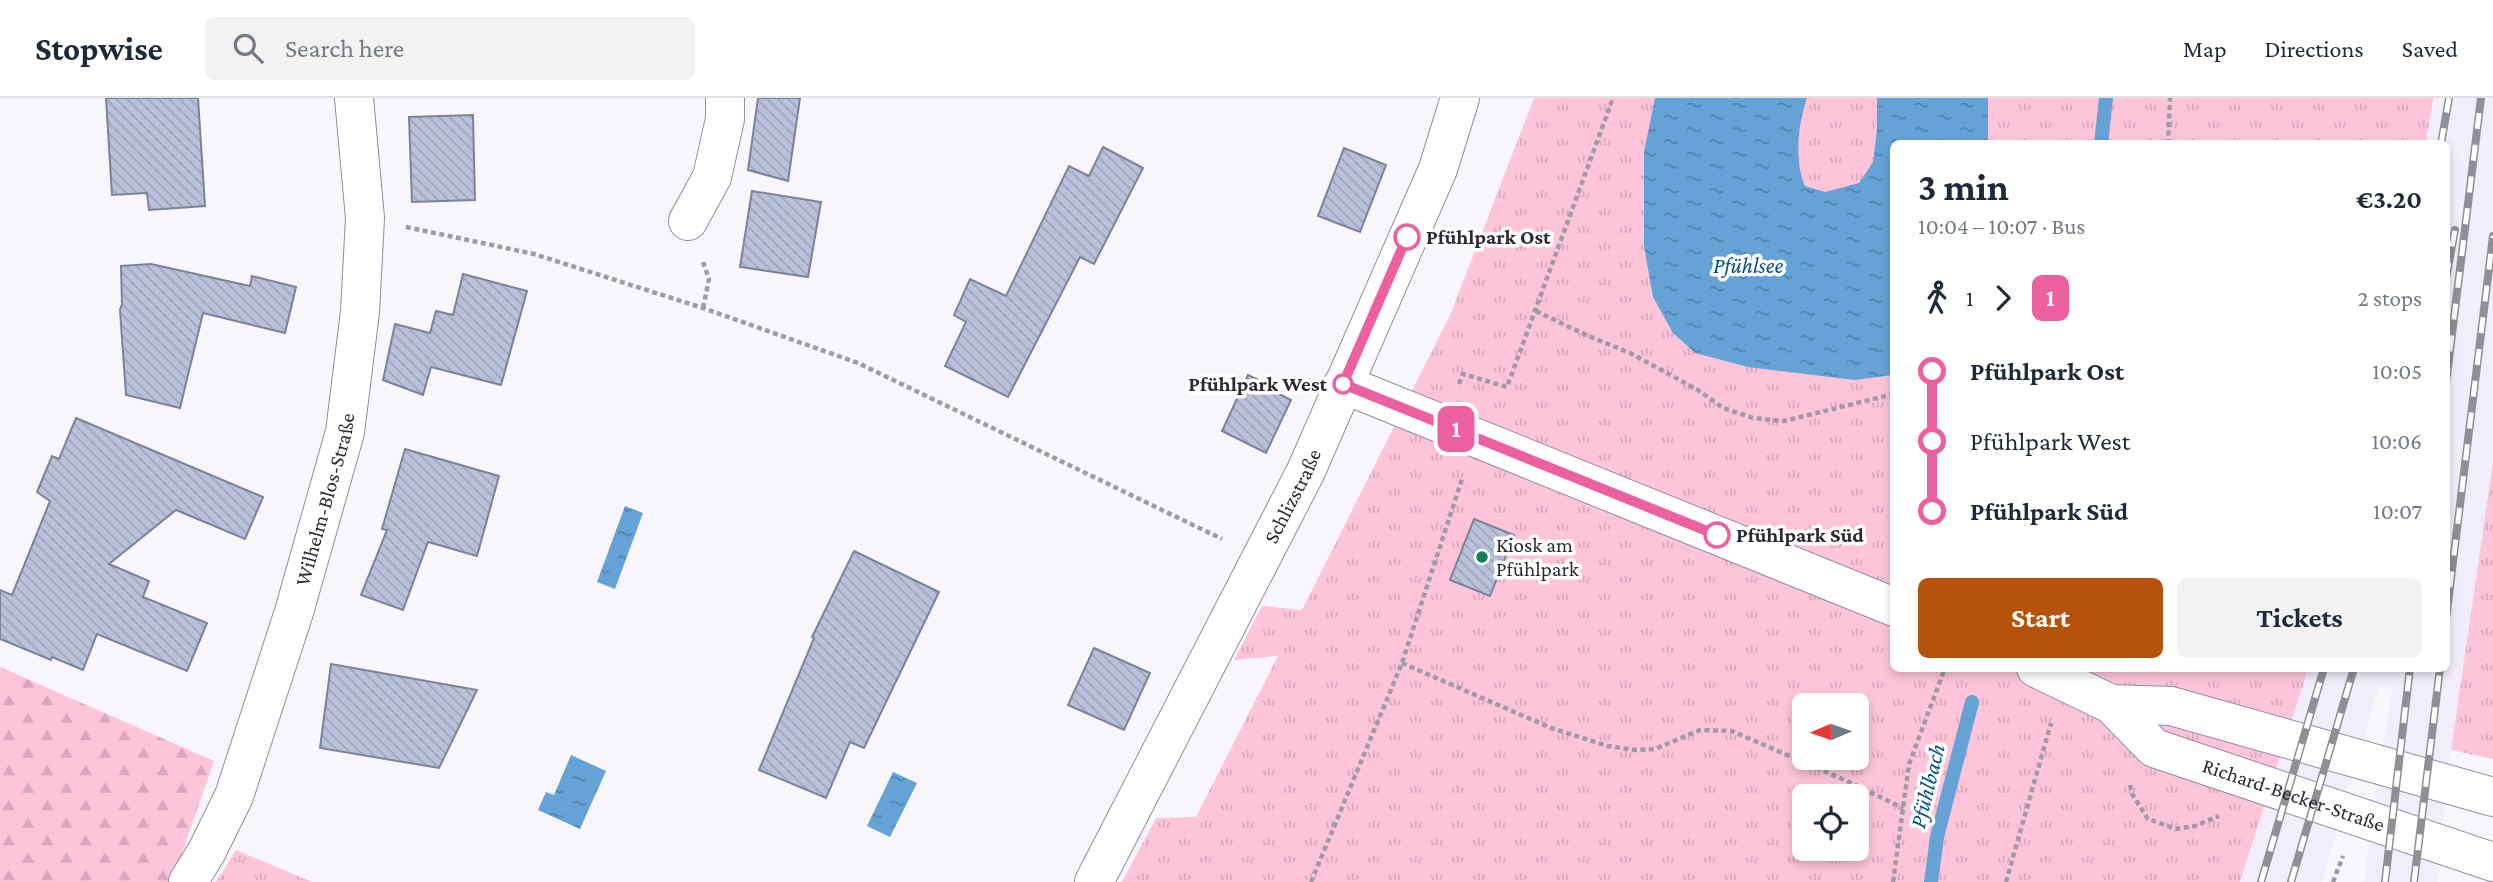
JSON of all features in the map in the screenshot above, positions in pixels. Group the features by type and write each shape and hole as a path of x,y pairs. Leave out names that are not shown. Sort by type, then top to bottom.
{"street":[{"name":"Wilhelm-Blos-Straße","path":"188,882 207,851 234,796 294,612 345,432 360,312 365,218 354,98"},
{"path":"688,221 712,177 725,119 725,98"},
{"name":"Schlizstraße","path":"1094,882 1306,471 1438,169 1460,98"},
{"path":"1343,384 1890,605"},
{"name":"Richard-Becker-Straße","path":"2050,675 2111,704 2154,748 2493,862"},
{"name":"Richard-Becker-Straße","path":"2111,704 2171,706 2493,797"}],"path":[{"path":"1444,424 1463,374 1507,387 1613,98"},
{"path":"2168,140 2170,98"},
{"path":"365,218 534,254 703,308 858,363 1261,558"},
{"path":"1536,311 1630,353 1698,390 1723,408 1753,418 1784,421 1890,395"},
{"path":"1311,882 1402,663 1463,474"},
{"path":"1402,663 1551,729 1608,746 1634,750 1655,749 1700,730 1731,732 1837,776 1903,808"},
{"path":"1893,882 1909,764 1944,672"},
{"path":"2006,882 2050,675"},
{"path":"2333,882 2343,855"}],"shaded area":[{"path":"2433,98 2493,98 2493,462 2451,750 2437,882 2364,882 2392,688 2379,686 2322,882 2241,882 2307,672 2450,672 2450,140 2426,140"}],"green space":[{"path":"1534,98 2433,98 2426,140 1890,140 1890,672 2307,672 2240,882 1122,882 1156,818 1196,817 1278,656 1234,660 1262,606 1302,610 1451,313"},
{"path":"2493,462 2493,759 2451,750"},
{"path":"0,667 214,761 177,867 169,882 0,882"},
{"path":"236,850 312,882 216,882"}],"water":[{"name":"Pfühlsee","path":"1655,98 1807,98 1801,119 1799,165 1805,186 1825,192 1859,183 1873,162 1877,98 1988,98 1988,140 1890,140 1890,375 1855,380 1748,367 1695,353 1673,333 1653,297 1644,246 1644,152"},
{"path":"625,506 643,513 615,589 597,582"},
{"path":"571,755 606,771 580,829 538,810 546,792 554,795"},
{"path":"893,772 917,783 890,837 867,826"}],"building":[{"path":"106,98 198,98 205,206 149,210 147,193 112,195"},
{"path":"758,98 800,98 788,181 748,170"},
{"path":"473,115 475,200 412,202 409,117"},
{"path":"1103,147 1143,168 1094,264 1080,257 1008,397 945,366 966,322 954,315 970,279 1006,296 1069,166 1089,176"},
{"path":"1344,148 1386,165 1360,232 1318,216"},
{"path":"752,191 821,202 808,277 740,267"},
{"path":"151,264 250,286 252,276 296,287 285,333 203,313 180,408 126,395 120,310 121,266"},
{"path":"463,274 527,291 501,385 431,367 423,395 383,380 395,324 430,333 436,311 453,315"},
{"path":"1248,375 1281,391 1279,394 1291,400 1266,453 1222,431"},
{"path":"76,418 263,497 245,539 176,510 109,564 149,581 143,597 207,623 187,671 97,634 83,670 0,639 0,590 12,595 50,501 37,492 52,456 59,459"},
{"path":"405,449 499,476 477,556 428,542 403,610 361,595 387,530 382,529"},
{"name":"Kiosk am Pfühlpark","path":"1474,519 1514,535 1490,596 1450,580"},
{"path":"854,551 939,592 864,748 850,742 826,798 759,770 814,638 812,637"},
{"path":"1094,648 1150,673 1124,730 1068,705"},
{"path":"331,664 477,690 439,768 320,748"}],"waterway":[{"name":"Pfühlbach","path":"2101,140 2106,98"},
{"name":"Pfühlbach","path":"1931,882 1937,837 1972,702"}],"railway":[{"path":"2442,140 2449,98"},
{"path":"2450,350 2481,98"},
{"path":"2450,257 2455,230"},
{"path":"2450,586 2493,236"},
{"path":"2261,882 2323,672"},
{"path":"2291,882 2353,672"},
{"path":"2385,882 2410,672"},
{"path":"2414,882 2440,672"}],"bus line":[{"name":"1","path":"1407,237 1343,384 1717,535"}],"place":[{"name":"Pfühlpark Ost","path":"1407,237"},
{"name":"Pfühlpark West","path":"1343,384"},
{"name":"Pfühlpark Süd","path":"1717,535"},
{"name":"Kiosk am Pfühlpark","path":"1482,557"}]}
